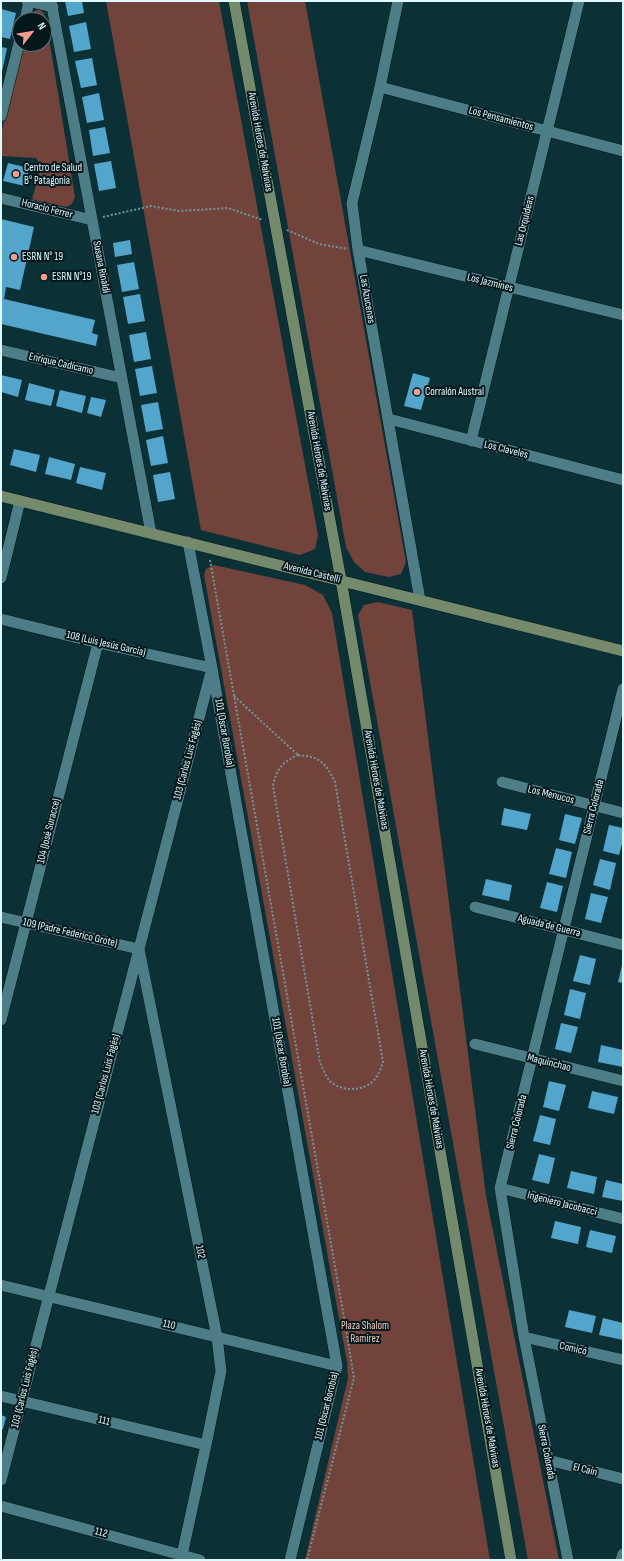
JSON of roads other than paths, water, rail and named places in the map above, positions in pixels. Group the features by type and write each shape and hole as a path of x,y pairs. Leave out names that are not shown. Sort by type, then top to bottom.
{"main road":[{"name":"Avenida Héroes de Malvinas","path":"234,1 341,580 512,1560"},
{"name":"Avenida Castelli","path":"1,496 623,650"}],"street":[{"path":"26,12 28,1 52,4"},
{"name":"Las Azucenas","path":"398,1 380,88 352,203 358,250 420,600"},
{"name":"Las Orquídeas","path":"471,441 579,1"},
{"name":"Susana Rinaldi","path":"52,4 151,533"},
{"path":"1,116 17,52"},
{"name":"Los Pensamientos","path":"380,88 623,151"},
{"name":"Horacio Ferrer","path":"1,198 92,220"},
{"name":"Los Jazmines","path":"358,250 623,315"},
{"name":"Enrique Cadícamo","path":"1,350 122,378"},
{"name":"Los Claveles","path":"389,420 623,480"},
{"path":"1,578 20,501"},
{"name":"101 (Oscar Borobia)","path":"188,542 337,1366 290,1560"},
{"name":"108 (Luis Jesús García)","path":"1,619 212,668"},
{"name":"104 (José Suracce)","path":"1,1020 98,642"},
{"name":"103 (Carlos Luis Fagés)","path":"1,1480 212,668"},
{"name":"Sierra Colorada","path":"568,1560 524,1337 500,1188 623,689"},
{"name":"Los Menucos","path":"502,782 623,813"},
{"name":"Aguada de Guerra","path":"475,907 623,945"},
{"name":"109 (Padre Federico Grote)","path":"1,917 139,950"},
{"name":"102","path":"139,950 217,1337 221,1371 182,1555"},
{"name":"Maquinchao","path":"475,1044 623,1081"},
{"name":"Ingeniero Jacobacci","path":"500,1188 623,1219"},
{"name":"110","path":"1,1285 337,1366"},
{"name":"Comicó","path":"524,1337 623,1360"},
{"name":"111","path":"1,1396 206,1445"},
{"name":"El Caín","path":"548,1460 623,1479"},
{"name":"112","path":"1,1506 200,1560"},
{"path":"622,1560 623,1554"}],"place":[{"name":"Centro de Salud B° Patagonia","path":"16,174"},
{"name":"ESRN N° 19","path":"14,257"},
{"name":"ESRN N°19","path":"44,277"},
{"name":"Corralón Austral","path":"417,392"}],"park label":[{"name":"Plaza Shalom Ramírez","path":"365,1332"}]}
